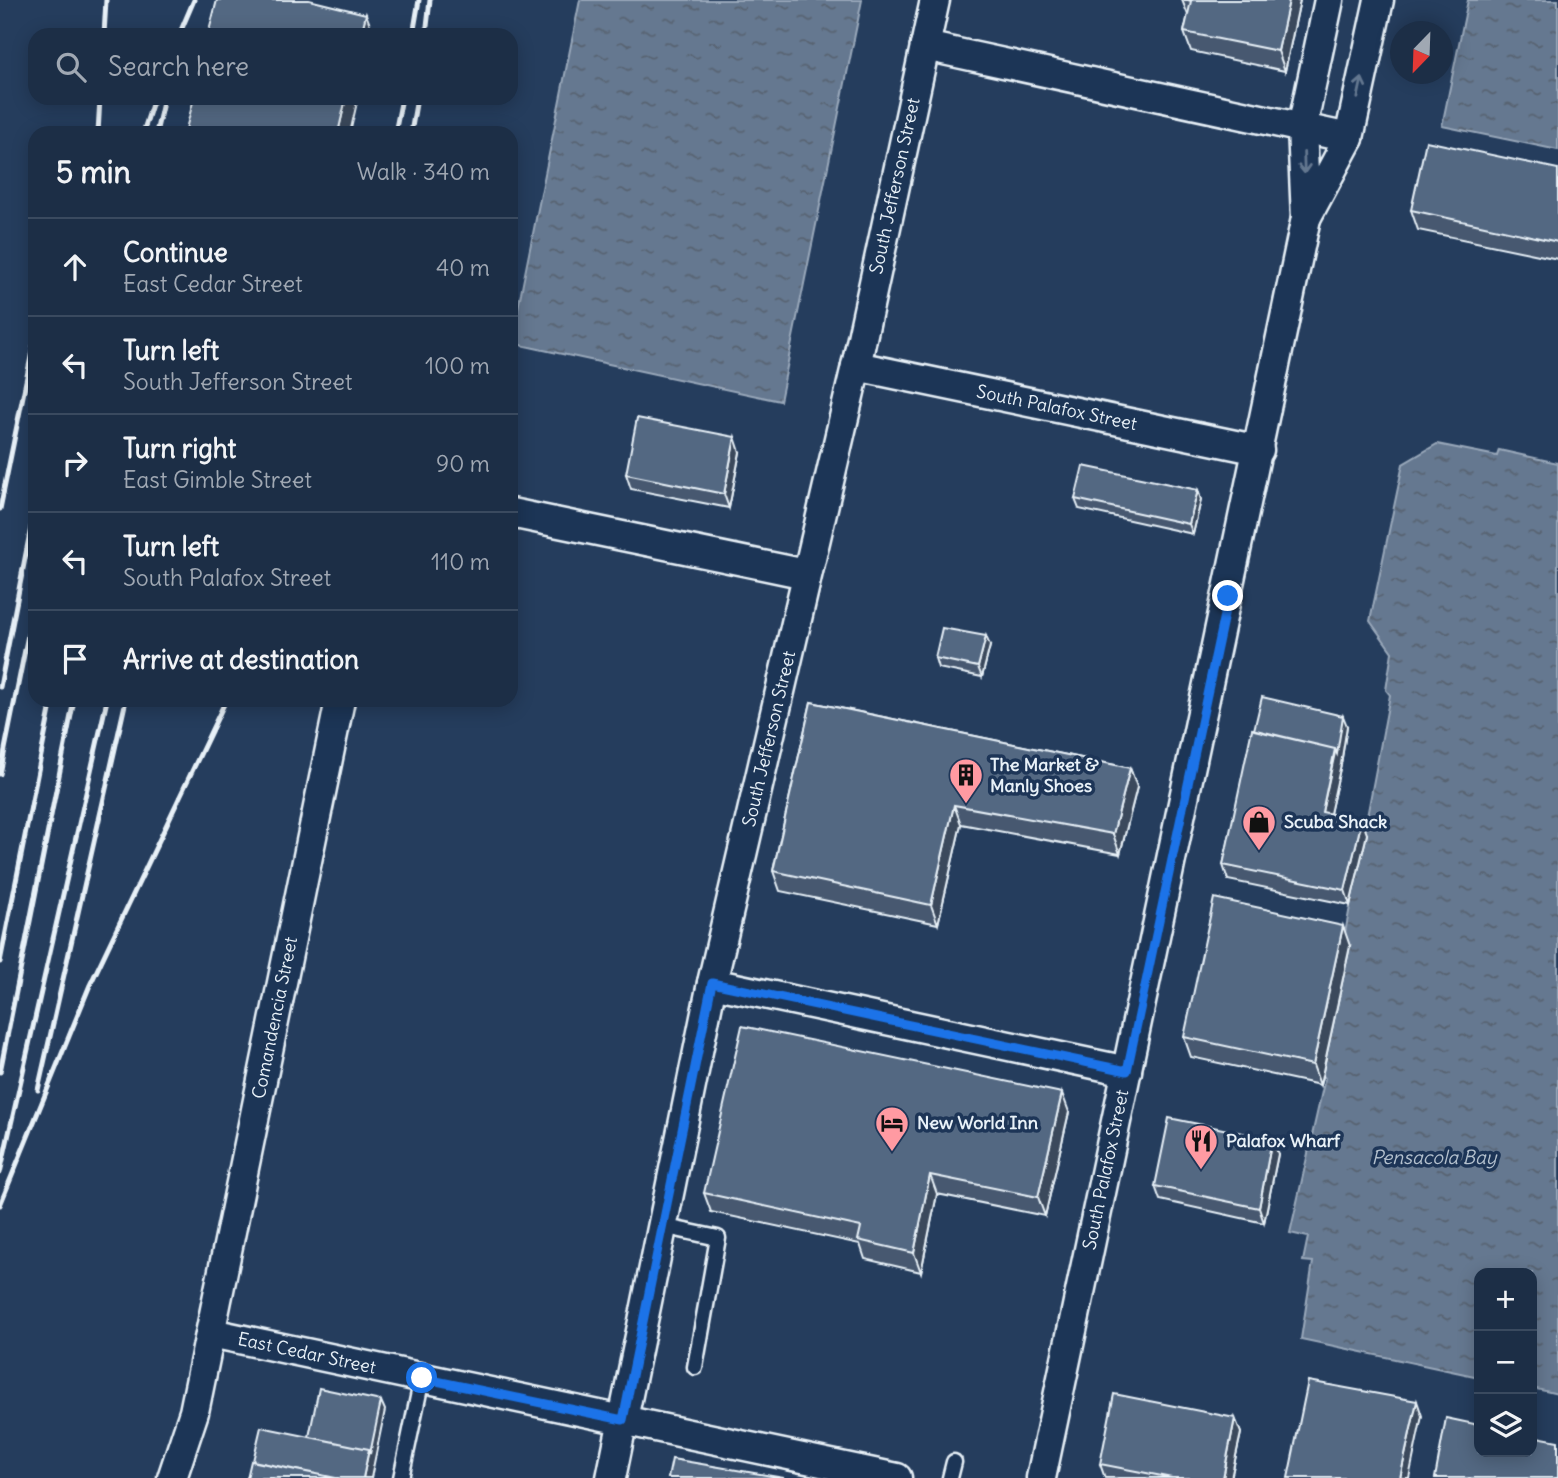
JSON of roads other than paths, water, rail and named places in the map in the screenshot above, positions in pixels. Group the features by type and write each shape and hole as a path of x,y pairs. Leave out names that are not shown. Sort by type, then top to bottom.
{"street":[{"name":"South Jefferson Street","path":"611,1478 712,983 856,366 935,0"},
{"name":"South Palafox Street","path":"1041,1478 1306,218 1302,128 1329,0"},
{"name":"South Palafox Street","path":"1306,218 1349,138 1379,0"},
{"path":"925,46 1349,138"},
{"name":"South Palafox Street","path":"856,366 1258,450"},
{"path":"518,514 806,574"},
{"name":"Comandencia Street","path":"172,1478 194,1412 339,707"},
{"path":"712,983 1127,1071"},
{"name":"East Cedar Street","path":"211,1333 623,1420 814,1469 897,1478"}],"lane":[{"path":"662,1226 718,1238 695,1367"},
{"path":"401,1478 422,1378"},
{"path":"950,1478 954,1462"}],"water":[{"path":"580,0 862,0 780,401 518,345 518,308"},
{"path":"1468,0 1558,0 1558,150 1442,126 1451,84 1453,84"},
{"name":"Pensacola Bay","path":"1437,444 1497,456 1499,450 1558,463 1558,1394 1537,1389 1537,1268 1474,1268 1474,1376 1301,1339 1313,1262 1303,1261 1308,1237 1290,1233 1325,1078 1319,1071 1390,695 1386,690 1392,652 1370,621 1403,464"}],"railway":[{"path":"104,28 106,0"},
{"path":"182,28 194,0"},
{"path":"414,28 419,0"},
{"path":"427,28 430,0"},
{"path":"98,126 100,105"},
{"path":"145,126 152,105"},
{"path":"158,126 162,105"},
{"path":"396,126 401,105"},
{"path":"412,126 416,105"},
{"path":"0,509 28,371"},
{"path":"0,687 28,543"},
{"path":"0,774 28,635"},
{"path":"0,962 51,707"},
{"path":"0,1072 73,707"},
{"path":"0,1173 105,707"},
{"path":"38,1090 124,707"},
{"path":"0,1205 90,985 223,707"}],"place":[{"name":"The Market & Manly Shoes","path":"966,805"},
{"name":"Scuba Shack","path":"1259,852"},
{"name":"New World Inn","path":"892,1153"},
{"name":"Palafox Wharf","path":"1201,1171"}]}
